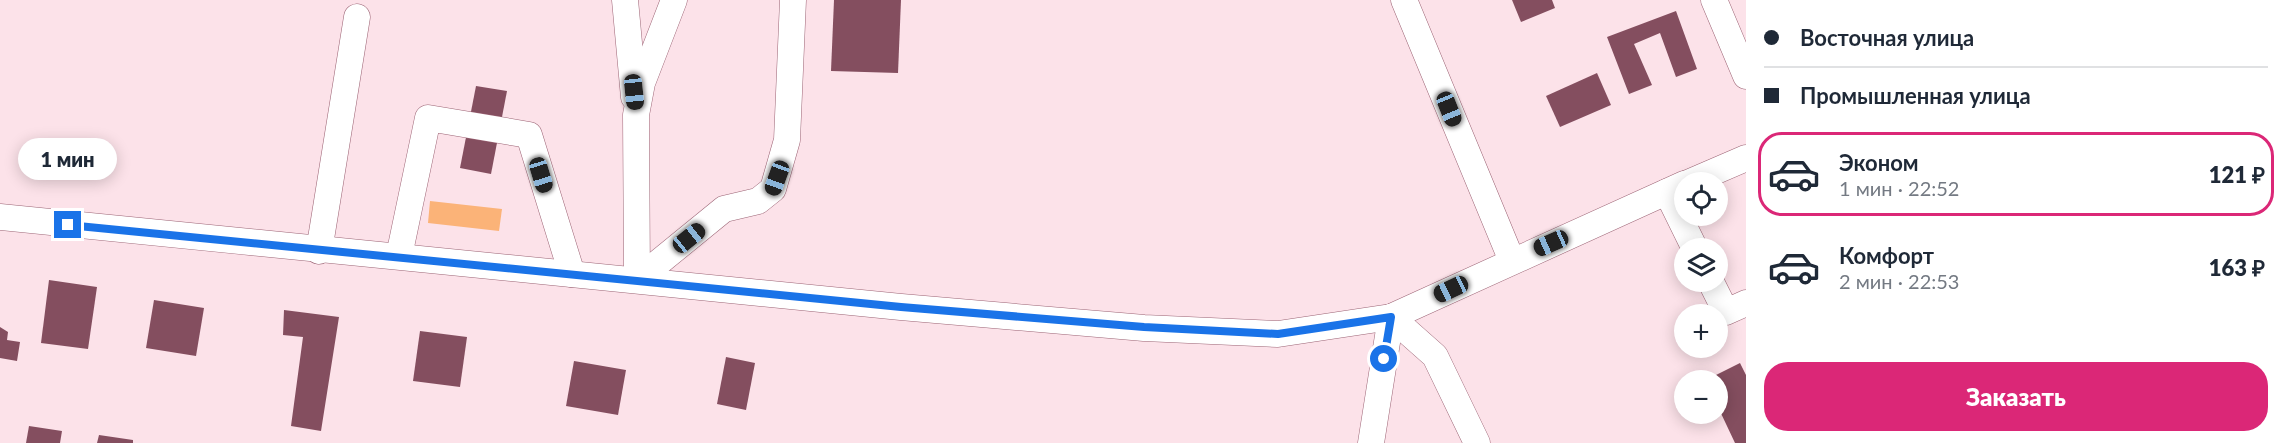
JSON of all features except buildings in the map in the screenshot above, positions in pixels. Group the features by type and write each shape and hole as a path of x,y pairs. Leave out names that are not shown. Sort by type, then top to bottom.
{"street":[{"path":"625,0 636,115 637,280"},
{"path":"636,115 642,83 674,0"},
{"path":"637,280 724,209 758,201 773,189 782,166 787,140 793,0"},
{"path":"1404,0 1512,261"},
{"path":"1714,0 1746,76"},
{"path":"319,251 357,17"},
{"path":"399,256 428,118 529,135 572,274"},
{"path":"1713,172 1746,158"},
{"path":"0,217 319,251 399,256 912,308 1278,334 1391,317 1674,189"},
{"path":"1716,292 1726,312 1746,303"},
{"path":"1371,443 1391,317"},
{"path":"1391,317 1435,356 1477,443"}],"shaded area":[{"path":"430,201 502,209 499,231 428,223"}],"route":[{"path":"68,225 901,307 1144,327 1278,334 1391,317 1384,359"}]}
